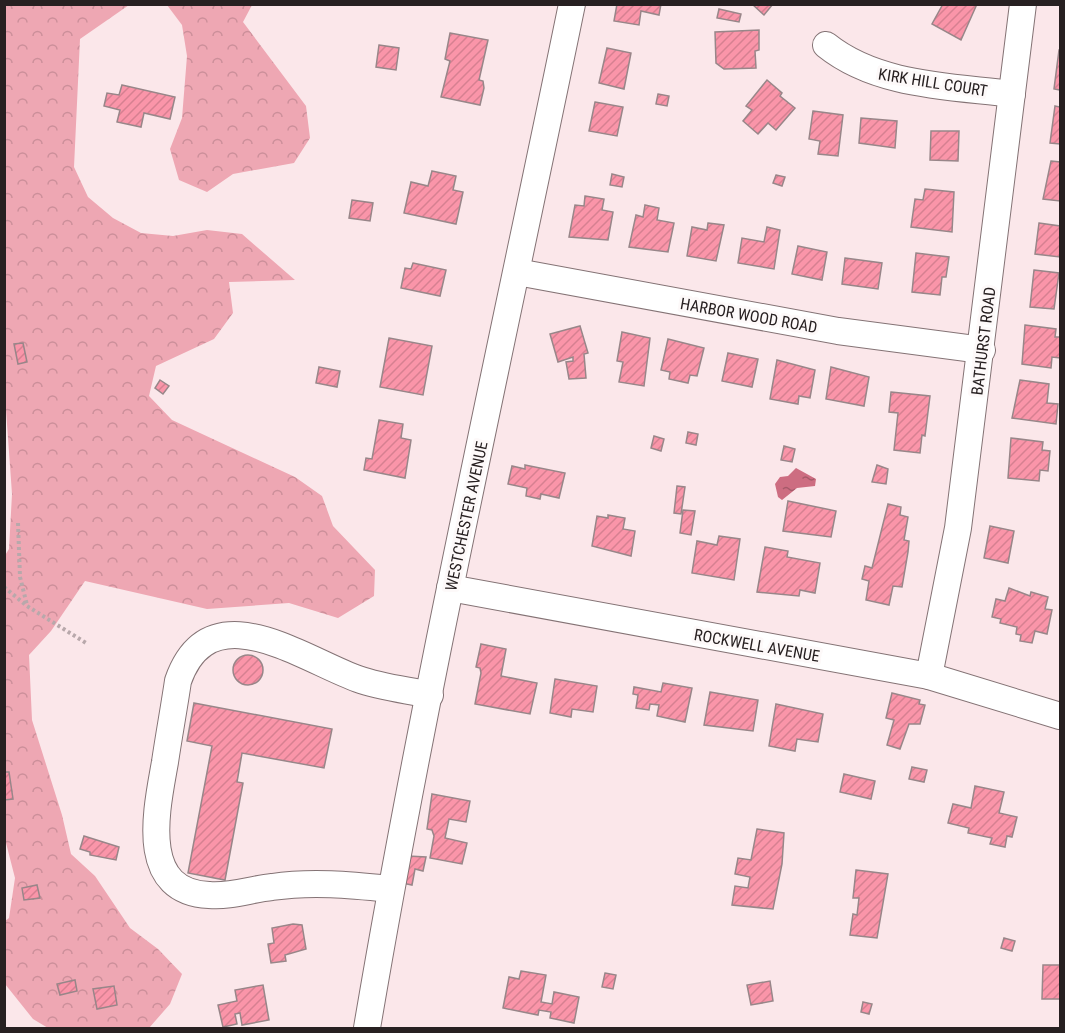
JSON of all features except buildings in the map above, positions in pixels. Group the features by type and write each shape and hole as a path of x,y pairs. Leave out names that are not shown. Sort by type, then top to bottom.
{"street":[{"name":"WESTCHESTER AVENUE","path":"367,1029 391,889 450,588 572,4"},
{"name":"BATHURST ROAD","path":"929,676 958,528 982,350 1023,4"},
{"name":"KIRK HILL COURT","path":"826,45 844,60 868,71 895,78 1012,94"},
{"name":"HARBOR WOOD ROAD","path":"517,272 838,331 982,350"},
{"name":"ROCKWELL AVENUE","path":"450,588 929,676 1060,716"},
{"path":"391,889 340,884 301,884 211,896 194,894 176,886 166,873 159,856 154,826 178,681 185,663 196,648 212,639 234,635 258,636 282,644 360,680 430,695"}],"path":[{"path":"18,522 20,577 27,606"},
{"path":"4,586 27,606 86,643"}],"green space":[{"path":"5,5 129,5 80,39 74,167 88,197 113,218 141,233 173,236 207,230 242,234 295,280 229,282 233,313 214,339 156,366 149,396 172,420 295,477 322,496 333,526 375,570 374,596 338,618 289,603 207,609 85,581 51,631 29,655 32,720 62,815 71,854 95,876 130,928 158,949 182,974 170,1004 149,1028 48,1028 33,1019 5,984 5,921 9,918 15,878 5,839 4,557 9,549 12,494 4,382"},
{"path":"167,5 252,5 243,22 306,106 310,138 294,163 233,174 207,192 179,180 170,149 182,118 187,56 182,25"}],"water":[{"path":"796,468 816,479 815,486 797,488 782,500 778,497 775,484 780,477 788,476"}]}
